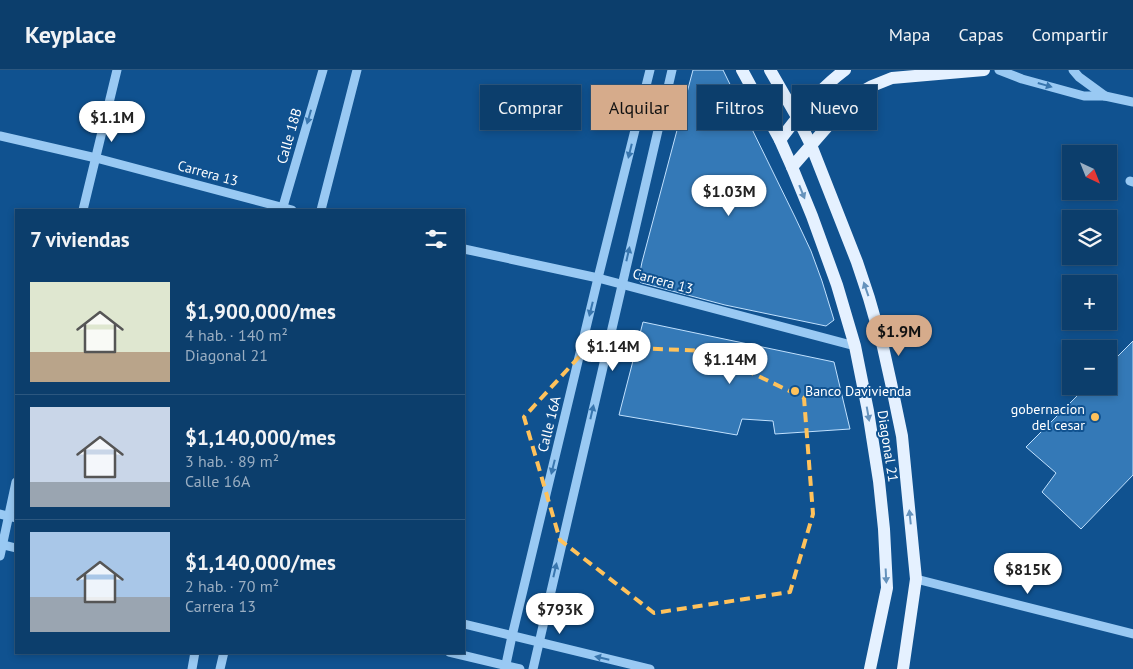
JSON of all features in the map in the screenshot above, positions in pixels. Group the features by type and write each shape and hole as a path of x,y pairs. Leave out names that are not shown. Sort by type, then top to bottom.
{"main road":[{"name":"Diagonal 21","path":"742,70 780,140 792,167 837,284 855,346 879,481 887,588 870,669"},
{"name":"Diagonal 21","path":"770,70 792,108"},
{"path":"827,85 845,70"},
{"path":"792,167 854,96 872,86 892,78 984,70"},
{"path":"780,140 792,124"},
{"name":"Diagonal 21","path":"804,130 811,145 869,298 883,347 902,436 916,579 903,669"}],"street":[{"path":"83,209 117,70"},
{"name":"Calle 18B","path":"286,209 322,70"},
{"path":"321,209 357,70"},
{"name":"Calle 16A","path":"506,667 598,278 650,70"},
{"path":"532,669 672,70"},
{"path":"999,70 1022,79 1084,96 1105,96 1133,102"},
{"path":"1073,70 1079,77 1105,96"},
{"name":"Carrera 13","path":"0,136 96,158 286,209"},
{"name":"Carrera 13","path":"465,249 598,278 855,346"},
{"path":"0,556 15,486"},
{"path":"1,545 15,548"},
{"path":"916,579 1133,634"},
{"path":"465,624 650,669"},
{"path":"192,669 195,654"},
{"path":"220,669 224,654"},
{"path":"457,654 520,669"}],"highlighted area":[{"path":"589,346 706,351 804,398 813,514 790,592 654,613 560,540 524,417"}],"building":[{"path":"693,70 723,70 730,85 697,85 697,130 752,130 811,251 834,320 826,326 725,305 640,282 642,262 677,130 687,130 687,93"},
{"path":"643,322 834,362 850,429 775,434 773,421 742,419 737,435 619,415"},
{"name":"gobernacion del cesar","path":"1133,341 1133,475 1081,529 1042,492 1056,473 1026,447 1078,395 1117,395 1117,357"}],"place":[{"name":"Banco Davivienda","path":"795,391"},
{"name":"gobernacion del cesar","path":"1095,417"}]}
